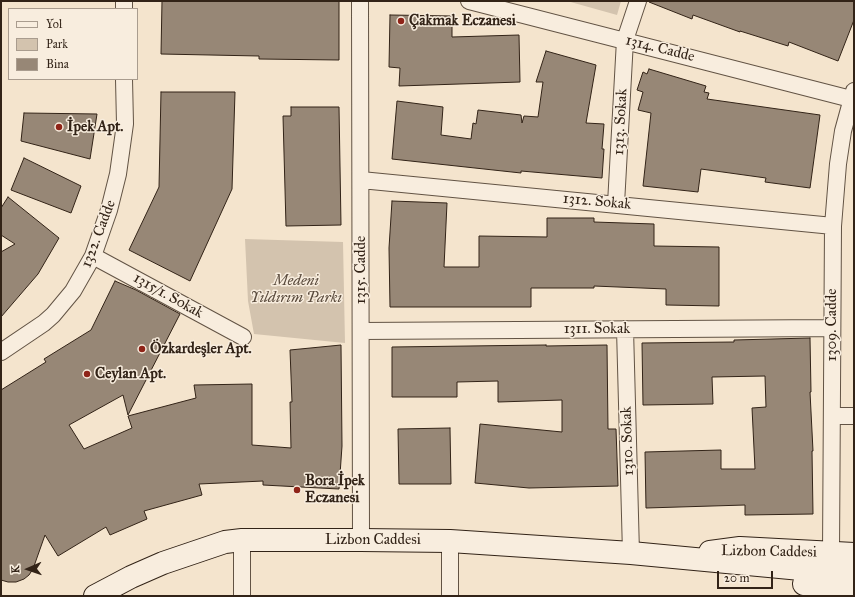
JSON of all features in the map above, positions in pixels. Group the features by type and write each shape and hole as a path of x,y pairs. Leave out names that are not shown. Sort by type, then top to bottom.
{"main road":[{"name":"Lizbon Caddesi","path":"95,596 131,577 163,563 224,542 242,540 450,541 631,553 660,557 854,574"},
{"name":"Lizbon Caddesi","path":"660,557 740,548 854,554"},
{"name":"Lizbon Caddesi","path":"660,557 740,576 854,590"}],"street":[{"name":"1315. Cadde","path":"360,1 361,540"},
{"name":"1314. Cadde","path":"468,1 853,95"},
{"name":"1313. Sokak","path":"616,204 625,40 638,1"},
{"name":"1322. Cadde","path":"1,352 53,315 73,291 93,256 109,210 119,168 125,124 124,80"},
{"name":"1309. Cadde","path":"831,552 833,226 838,164 843,131 853,95"},
{"name":"1312. Sokak","path":"360,180 833,226"},
{"name":"1315/1. Sokak","path":"93,256 242,337"},
{"name":"1311. Sokak","path":"361,331 832,328"},
{"name":"1310. Sokak","path":"625,329 631,553"},
{"path":"832,416 854,416"},
{"path":"242,540 242,596"},
{"path":"450,541 450,596"}],"green space":[{"path":"567,1 621,1 617,15"},
{"name":"Medeni Yıldırım Parkı","path":"245,239 343,242 345,343 254,334 248,301"}],"building":[{"path":"162,1 339,1 339,60 259,59 259,56 161,54"},
{"path":"649,1 854,1 854,20 838,61 789,42 788,46 740,32 693,15 692,19"},
{"path":"390,15 452,16 452,37 519,35 520,82 399,86 400,68 389,67"},
{"path":"546,51 596,65 586,123 604,124 602,178 521,171 521,173 392,159 397,101 443,107 441,135 471,139 473,123 476,124 478,110 521,115 522,123 524,116 538,117 543,82 536,82"},
{"path":"649,69 706,86 704,92 709,93 707,99 820,115 810,188 765,182 766,178 701,169 698,192 643,186 651,113 638,110 643,92 637,90 643,72 647,74"},
{"path":"161,92 235,92 232,189 190,281 129,250 159,187"},
{"path":"291,107 339,107 341,225 286,226 283,116 291,116"},
{"name":"İpek Apt.","path":"24,113 97,114 90,159 21,141"},
{"path":"24,158 81,186 71,213 11,190"},
{"path":"8,197 59,238 38,274 1,317 1,252 15,244 1,235 1,208"},
{"path":"392,201 447,203 444,267 479,267 479,236 547,237 547,218 594,218 594,222 654,224 654,246 719,247 719,306 666,305 666,289 594,286 594,288 531,288 531,307 390,307 389,248"},
{"path":"115,281 136,290 180,314 128,415 123,395 69,425 84,449 132,428 128,416 196,398 194,385 252,384 252,445 291,448 290,402 292,402 290,350 341,345 342,446 339,489 263,485 263,481 199,484 202,495 144,511 147,519 110,535 106,527 58,556 45,535 33,569 29,575 16,582 1,580 1,390 46,362 44,359 91,330"},
{"path":"810,338 813,514 745,515 745,505 646,508 645,452 721,450 721,469 755,469 752,408 766,407 765,376 712,377 713,404 643,405 642,343 734,342 734,340"},
{"path":"607,345 608,429 616,429 618,486 529,488 475,483 480,424 562,432 562,400 498,402 498,381 457,382 457,397 392,397 392,347"},
{"path":"450,428 451,484 399,484 398,429"}],"place":[{"name":"Çakmak Eczanesi","path":"401,21"},
{"name":"İpek Apt.","path":"59,127"},
{"name":"Özkardeşler Apt.","path":"142,349"},
{"name":"Ceylan Apt.","path":"87,374"},
{"name":"Bora İpek Eczanesi","path":"297,490"}]}
